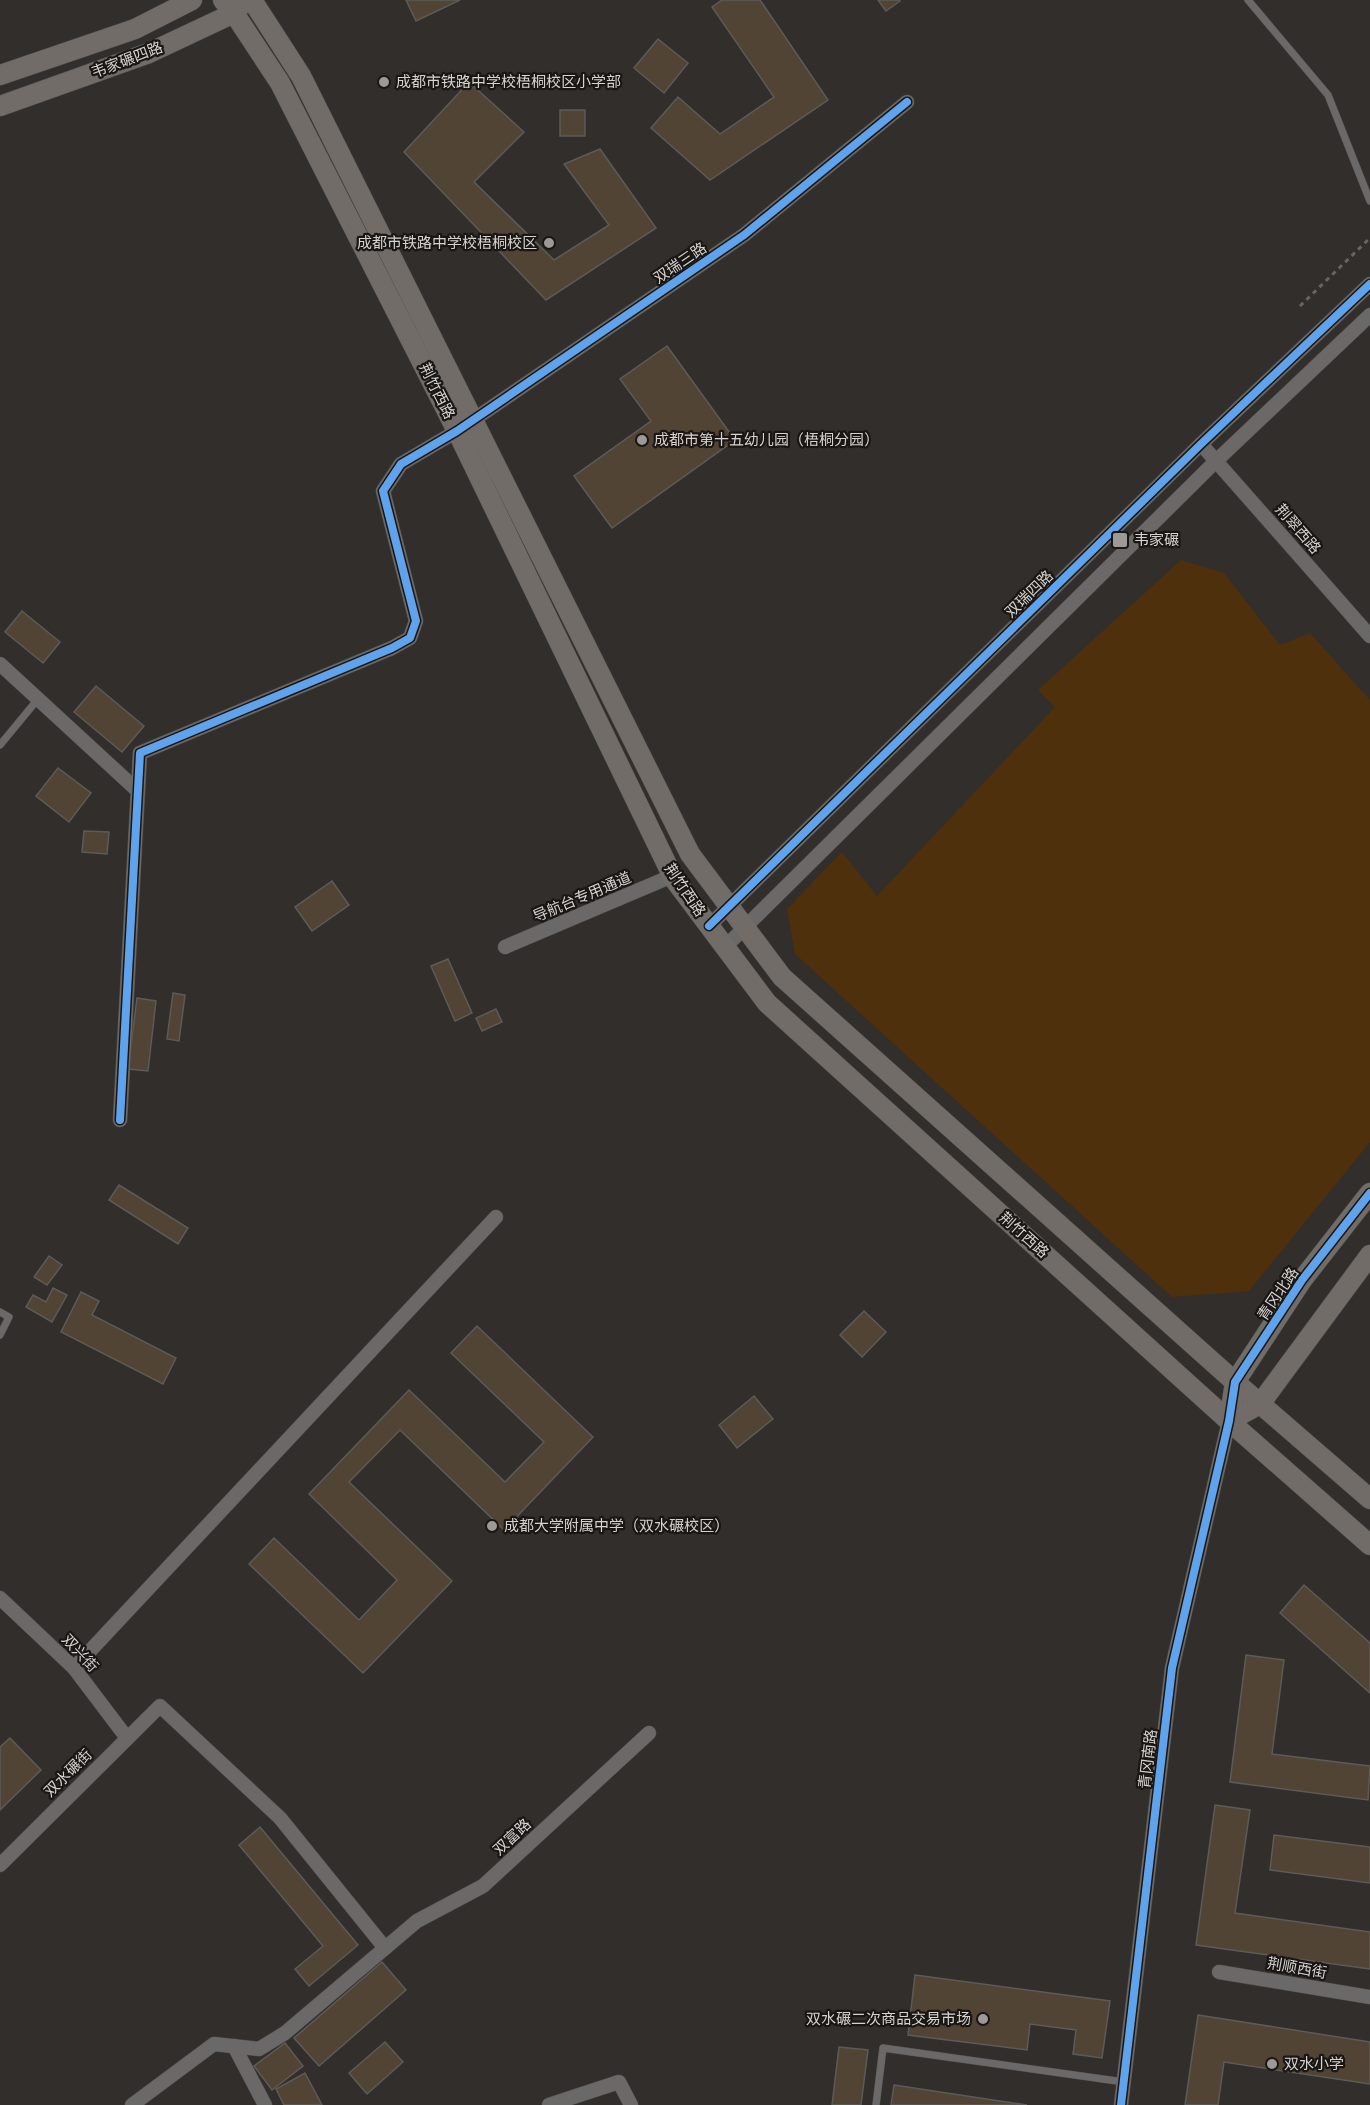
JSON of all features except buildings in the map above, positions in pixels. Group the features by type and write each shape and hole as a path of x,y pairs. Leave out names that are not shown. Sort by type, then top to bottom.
{"main road":[{"name":"韦家碾四路","path":"0,75 135,28 192,0"},
{"name":"荆竹西路","path":"252,0 301,76 672,876 767,1003 1229,1421 1370,1545"},
{"name":"韦家碾四路","path":"0,106 149,53 235,4"},
{"name":"荆竹西路","path":"235,4 465,426 690,854 782,977 1260,1404 1370,1499"},
{"name":"青冈北路","path":"1229,1421 1236,1382 1302,1280 1370,1193"},
{"path":"1229,1421 1260,1404 1370,1255"}],"street":[{"name":"双瑞三路","path":"138,791 140,753 392,648 410,638 416,621 383,491 401,464 465,426 744,235 907,102"},
{"name":"双瑞四路","path":"709,927 1201,444 1370,284"},
{"path":"725,947 1216,461 1370,315"},
{"name":"荆翠西路","path":"1201,444 1370,636"},
{"path":"0,664 138,791 120,1120"},
{"name":"导航台专用通道","path":"505,947 672,876"},
{"path":"74,1668 496,1217"},
{"name":"青冈南路","path":"1121,2105 1172,1668 1229,1421"},
{"name":"双兴街","path":"0,1598 74,1668 127,1738"},
{"name":"双水碾街","path":"0,1865 160,1706 280,1818 385,1948"},
{"name":"双富路","path":"132,2105 214,2044 259,2049 285,2033 417,1921 483,1886 649,1733"},
{"name":"荆顺西街","path":"1219,1972 1370,1997"},
{"path":"234,2046 265,2105"},
{"path":"549,2105 619,2082 631,2105"}],"lane":[{"path":"1248,0 1329,95 1370,201"},
{"path":"0,745 38,699"},
{"path":"0,1312 9,1317 0,1335"},
{"path":"876,2105 884,2048 1124,2082"}],"path":[{"path":"1300,306 1370,238"}],"shaded area":[{"path":"1181,560 1224,573 1280,645 1310,633 1370,700 1370,1142 1249,1291 1172,1297 795,954 787,909 842,852 877,896 1055,707 1038,690"}],"cycle path":[{"path":"120,1120 140,753 392,648 410,638 416,621 383,491 401,464 457,431 744,235 907,102"},
{"path":"709,926 1201,444 1370,284"},
{"path":"1121,2105 1172,1668 1229,1421 1235,1382 1302,1280 1370,1193"}],"place":[{"name":"成都市铁路中学校梧桐校区小学部","path":"384,82"},
{"name":"成都市铁路中学校梧桐校区","path":"549,243"},
{"name":"成都市第十五幼儿园（梧桐分园）","path":"642,440"},
{"name":"韦家碾","path":"1120,540"},
{"name":"成都大学附属中学（双水碾校区）","path":"492,1526"},
{"name":"双水碾二次商品交易市场","path":"983,2019"},
{"name":"双水小学","path":"1272,2064"}]}
